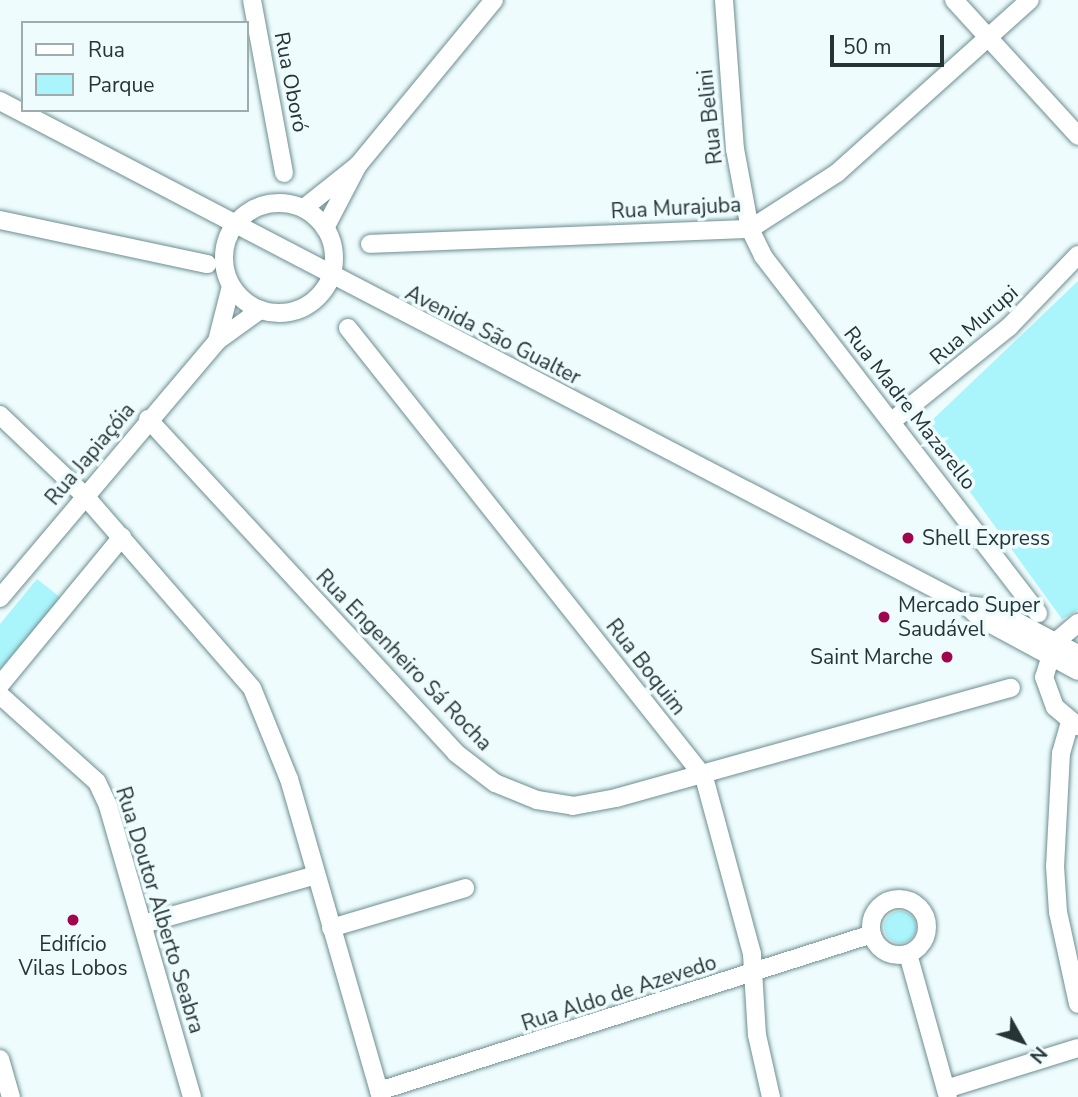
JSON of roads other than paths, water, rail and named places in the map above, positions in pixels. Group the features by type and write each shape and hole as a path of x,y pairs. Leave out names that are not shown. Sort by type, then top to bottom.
{"street":[{"name":"Rua Oboró","path":"252,0 284,173"},
{"path":"304,208 358,164 494,0"},
{"name":"Rua Belini","path":"724,0 735,149 750,229"},
{"path":"954,0 1078,136"},
{"name":"Rua Murajuba","path":"370,244 750,229 837,173 1030,0"},
{"name":"Avenida São Gualter","path":"0,101 234,226 966,604 980,618 1051,648 1078,654"},
{"path":"325,228 358,164"},
{"path":"276,203 304,208 325,228 334,256 331,276 314,300 302,308 274,313 260,310 231,286 224,256 234,226 260,206 276,203"},
{"path":"0,220 207,264"},
{"name":"Rua Madre Mazarello","path":"750,229 763,256 1038,613"},
{"name":"Rua Murupi","path":"892,421 1009,327 1078,255"},
{"name":"Rua Japiaçóia","path":"217,341 231,286"},
{"name":"Rua Japiaçóia","path":"0,598 148,419 217,341 260,310"},
{"name":"Rua Boquim","path":"348,328 704,777 755,974 757,1035 771,1097"},
{"path":"0,415 85,496 252,688 275,737 380,1094"},
{"name":"Rua Engenheiro Sá Rocha","path":"148,419 456,753 495,783 537,800 573,806 704,777 1011,688"},
{"path":"0,685 122,537"},
{"path":"1078,623 1051,648 1046,688 1055,707 1074,724 1061,753 1055,866 1058,912 1078,1004"},
{"name":"Avenida São Gualter","path":"1051,648 1078,671"},
{"name":"Rua Doutor Alberto Seabra","path":"0,695 97,782 108,806 192,1097"},
{"path":"142,924 316,875"},
{"path":"331,928 465,888"},
{"path":"909,900 918,905 928,922 927,932 917,950 908,954 890,954 872,934 874,914 889,901 909,900"},
{"name":"Rua Aldo de Azevedo","path":"380,1094 872,934"},
{"path":"908,954 947,1093 1078,1048"},
{"path":"0,1059 11,1097"}],"place":[{"name":"Shell Express","path":"908,538"},
{"name":"Mercado Super Saudável","path":"884,617"},
{"name":"Saint Marche","path":"947,657"},
{"name":"Edifício Vilas Lobos","path":"73,920"}]}
